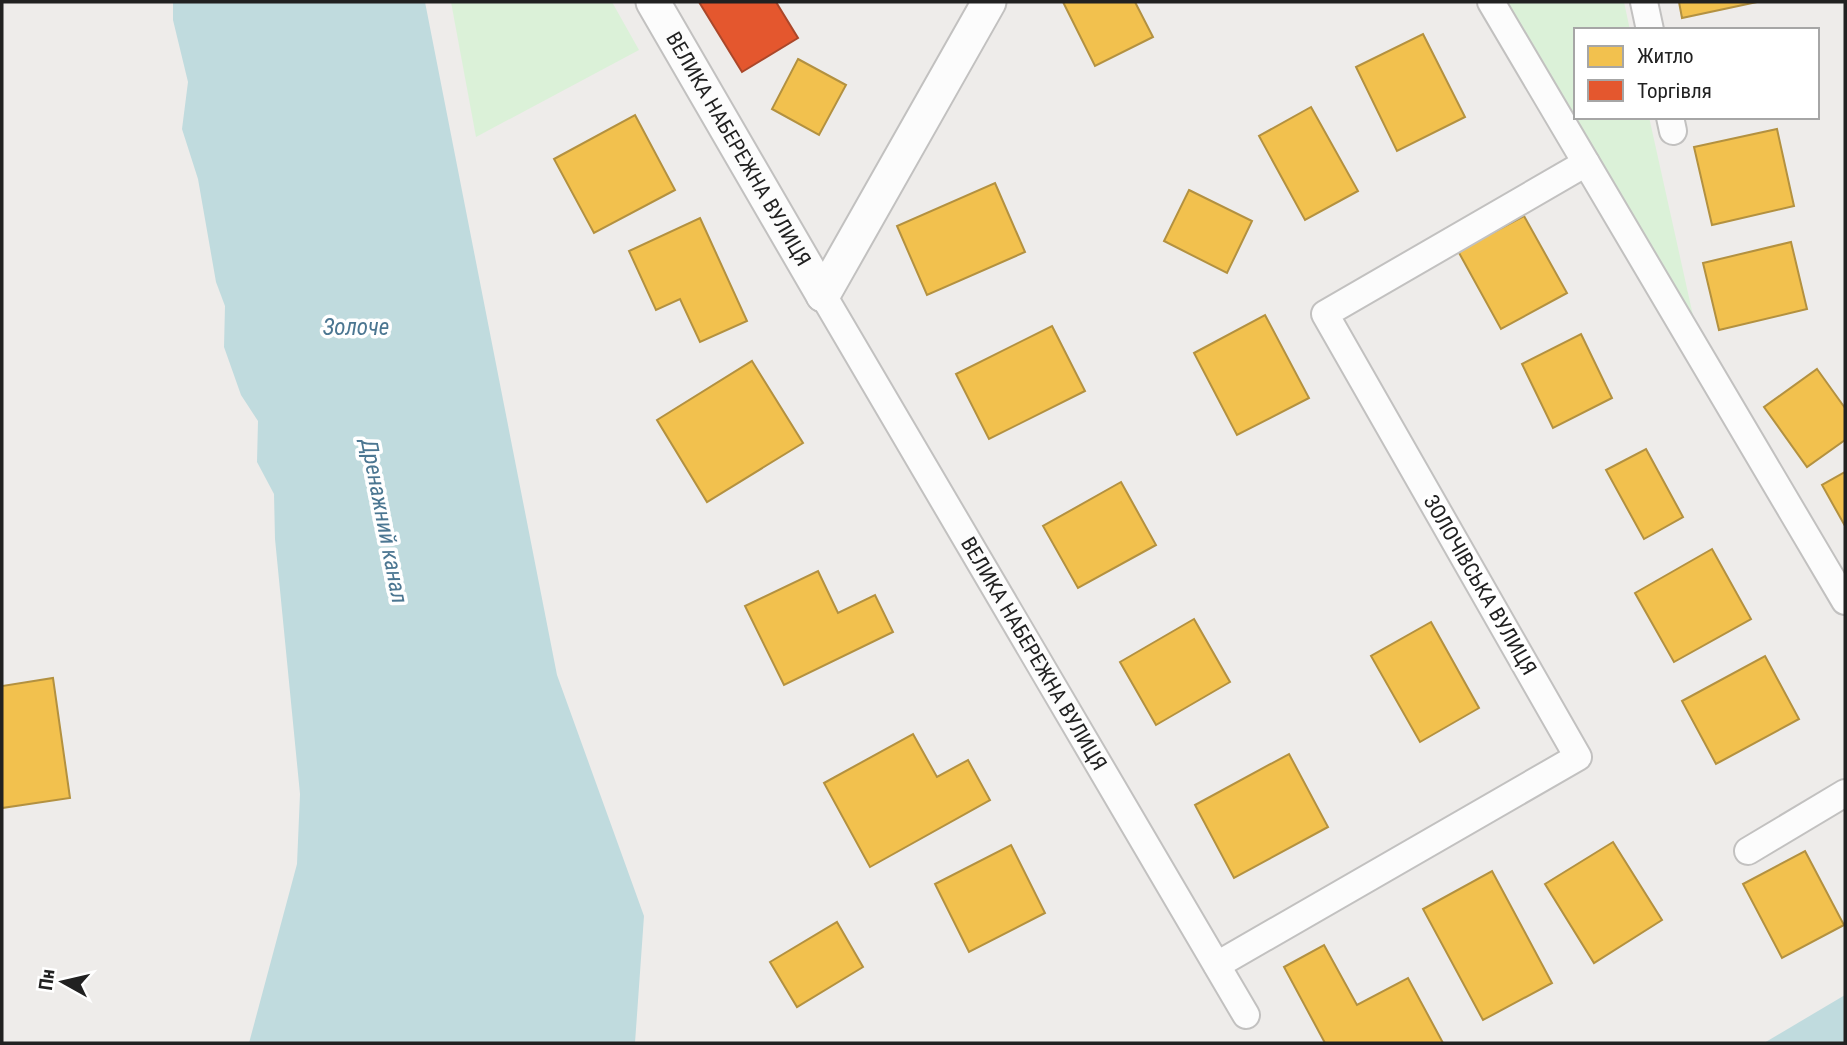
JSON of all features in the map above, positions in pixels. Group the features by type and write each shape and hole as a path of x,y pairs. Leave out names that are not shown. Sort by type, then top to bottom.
{"street":[{"name":"ВЕЛИКА НАБЕРЕЖНА ВУЛИЦЯ","path":"653,2 822,295 1246,1015"},
{"name":"ВЕЛИКА НАБЕРЕЖНА ВУЛИЦЯ","path":"822,295 989,2"},
{"path":"1490,2 1845,601"},
{"path":"1644,2 1650,28"},
{"name":"ЗОЛОЧІВСЬКА ВУЛИЦЯ","path":"1217,965 1578,757 1325,314 1586,163"},
{"path":"1748,850 1845,793"}],"green space":[{"path":"451,2 612,2 639,50 476,137"},
{"path":"1492,2 1624,2 1630,28 1574,28 1574,119 1649,119 1694,320"}],"water":[{"name":"Золоче","path":"173,2 425,2 557,675 644,916 635,1043 249,1043 297,864 300,794 275,539 274,494 257,462 258,421 241,395 224,347 225,306 216,282 198,179 182,129 188,82 173,20"},
{"path":"1845,995 1845,1043 1764,1043"}],"building: Житло":[{"path":"1063,2 1135,2 1153,37 1095,66"},
{"path":"1679,2 1757,2 1682,18"},
{"path":"1423,34 1465,117 1397,151 1356,67"},
{"path":"798,59 846,85 819,135 772,109"},
{"path":"1311,107 1358,191 1305,220 1259,136"},
{"path":"635,115 675,190 594,233 554,159"},
{"path":"1777,129 1794,206 1712,225 1694,147"},
{"path":"995,183 1025,252 927,295 897,226"},
{"path":"1189,190 1252,221 1227,273 1164,241"},
{"path":"1524,216 1567,293 1501,329 1458,251"},
{"path":"700,218 747,321 700,342 680,299 656,310 629,251"},
{"path":"1791,242 1807,309 1719,330 1703,263"},
{"path":"1265,315 1309,398 1237,435 1194,353"},
{"path":"1052,326 1085,391 989,439 956,374"},
{"path":"1581,334 1612,398 1553,428 1522,364"},
{"path":"752,361 803,443 707,502 657,420"},
{"path":"1817,369 1845,408 1845,440 1807,467 1764,407"},
{"path":"1646,449 1683,517 1644,539 1606,470"},
{"path":"1845,472 1845,526 1822,485"},
{"path":"1121,482 1156,545 1078,588 1043,526"},
{"path":"1712,549 1751,619 1674,662 1635,593"},
{"path":"818,571 838,613 875,595 893,632 784,685 745,606"},
{"path":"1194,619 1230,682 1156,725 1120,662"},
{"path":"1431,622 1479,708 1420,742 1371,656"},
{"path":"1765,656 1799,719 1716,764 1682,701"},
{"path":"53,678 70,798 2,808 2,686"},
{"path":"913,734 937,777 968,760 990,800 870,867 824,783"},
{"path":"1289,754 1328,827 1234,878 1195,805"},
{"path":"1613,842 1662,920 1594,963 1545,884"},
{"path":"1011,845 1045,913 969,952 935,884"},
{"path":"1805,851 1844,925 1782,958 1743,884"},
{"path":"1492,871 1552,983 1483,1020 1423,909"},
{"path":"837,922 863,967 797,1007 770,962"},
{"path":"1324,945 1357,1005 1408,978 1443,1043 1325,1043 1284,967"}],"building: Торгівля":[{"path":"699,2 776,2 798,38 742,72"}],"water label":[{"name":"Дренажний канал","path":"384,521"}]}
